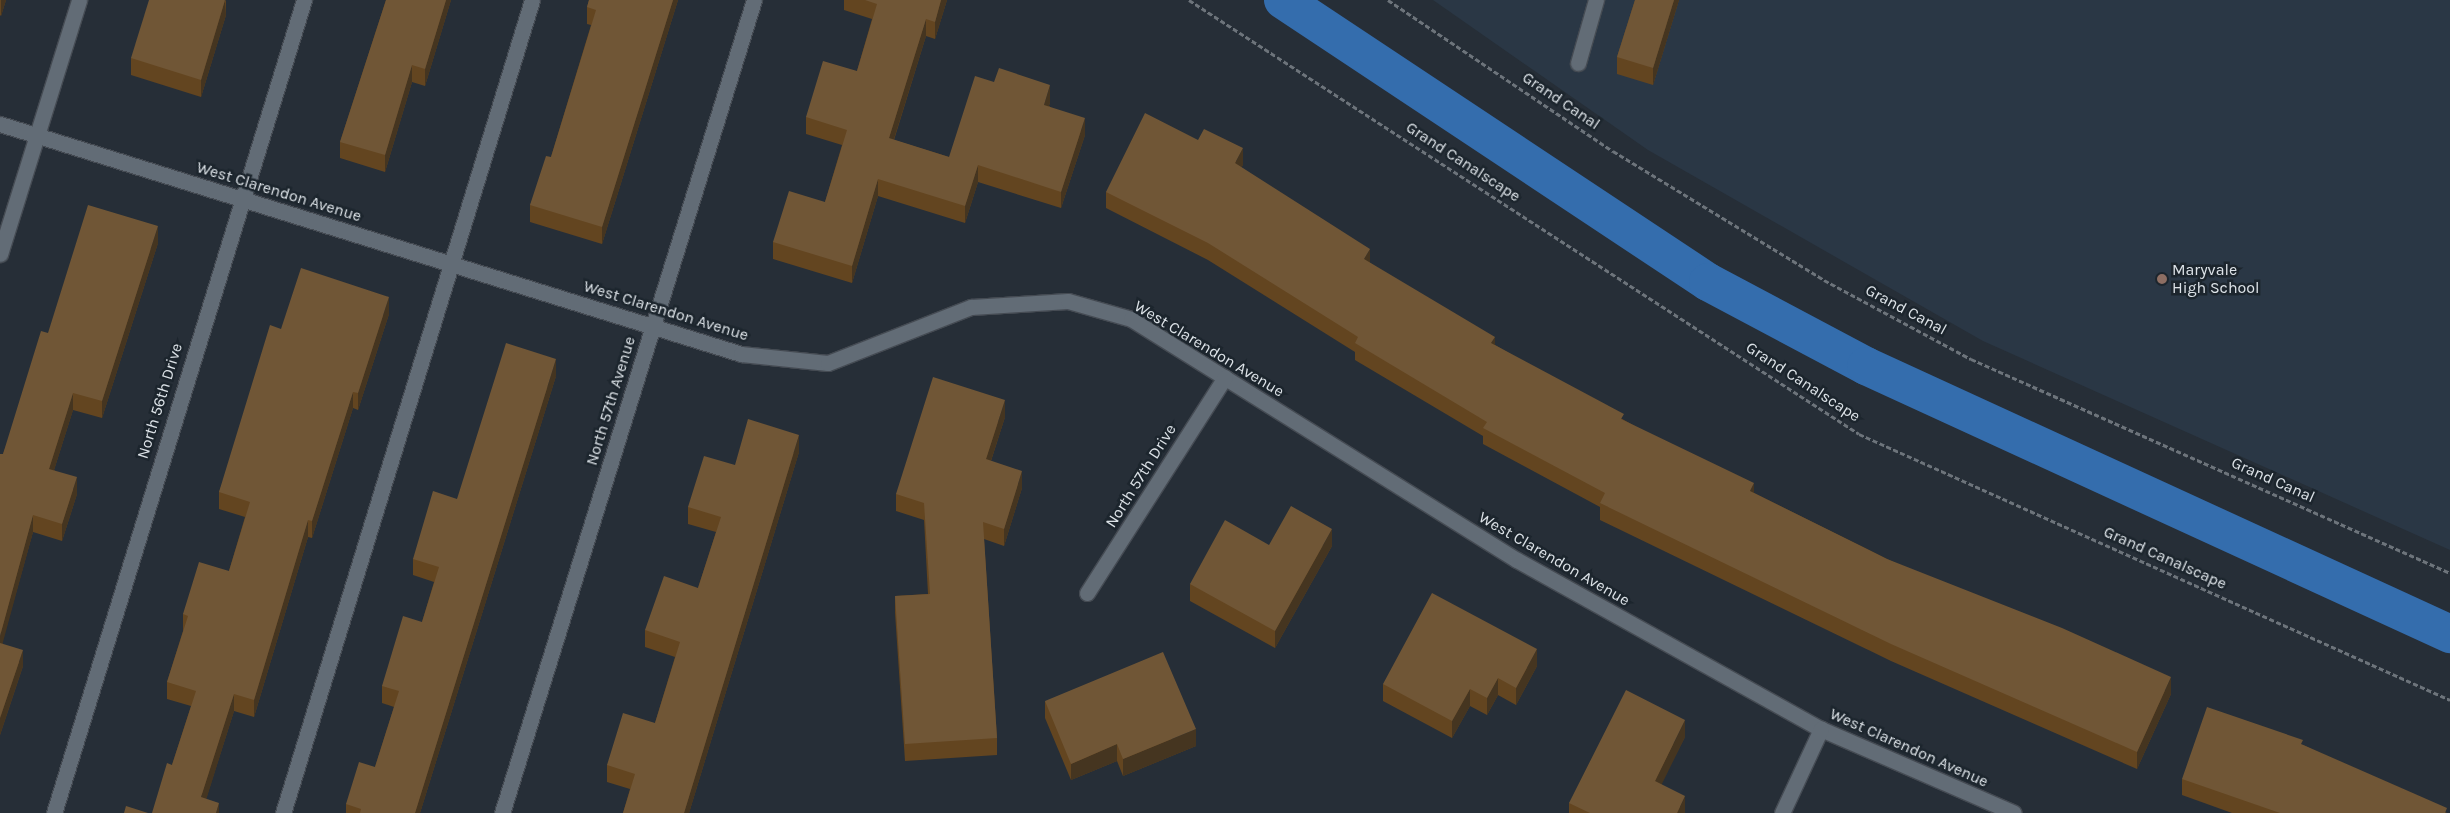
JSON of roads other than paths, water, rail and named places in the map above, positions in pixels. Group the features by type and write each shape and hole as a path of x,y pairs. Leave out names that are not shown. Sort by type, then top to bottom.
{"street":[{"path":"0,254 79,0"},
{"name":"North 56th Drive","path":"54,813 240,199 304,0"},
{"path":"283,813 532,0"},
{"name":"North 57th Avenue","path":"502,813 754,0"},
{"path":"1578,63 1596,0"},
{"name":"West Clarendon Avenue","path":"0,124 741,354 828,363 971,307 1068,301 1131,319 1517,560 1821,730 2014,813"},
{"name":"North 57th Drive","path":"1087,593 1225,377"},
{"path":"1782,813 1821,730"}],"waterway":[{"path":"1283,0 1708,282 1866,366 2450,634"}],"place":[{"name":"Maryvale High School","path":"2162,279"}]}
